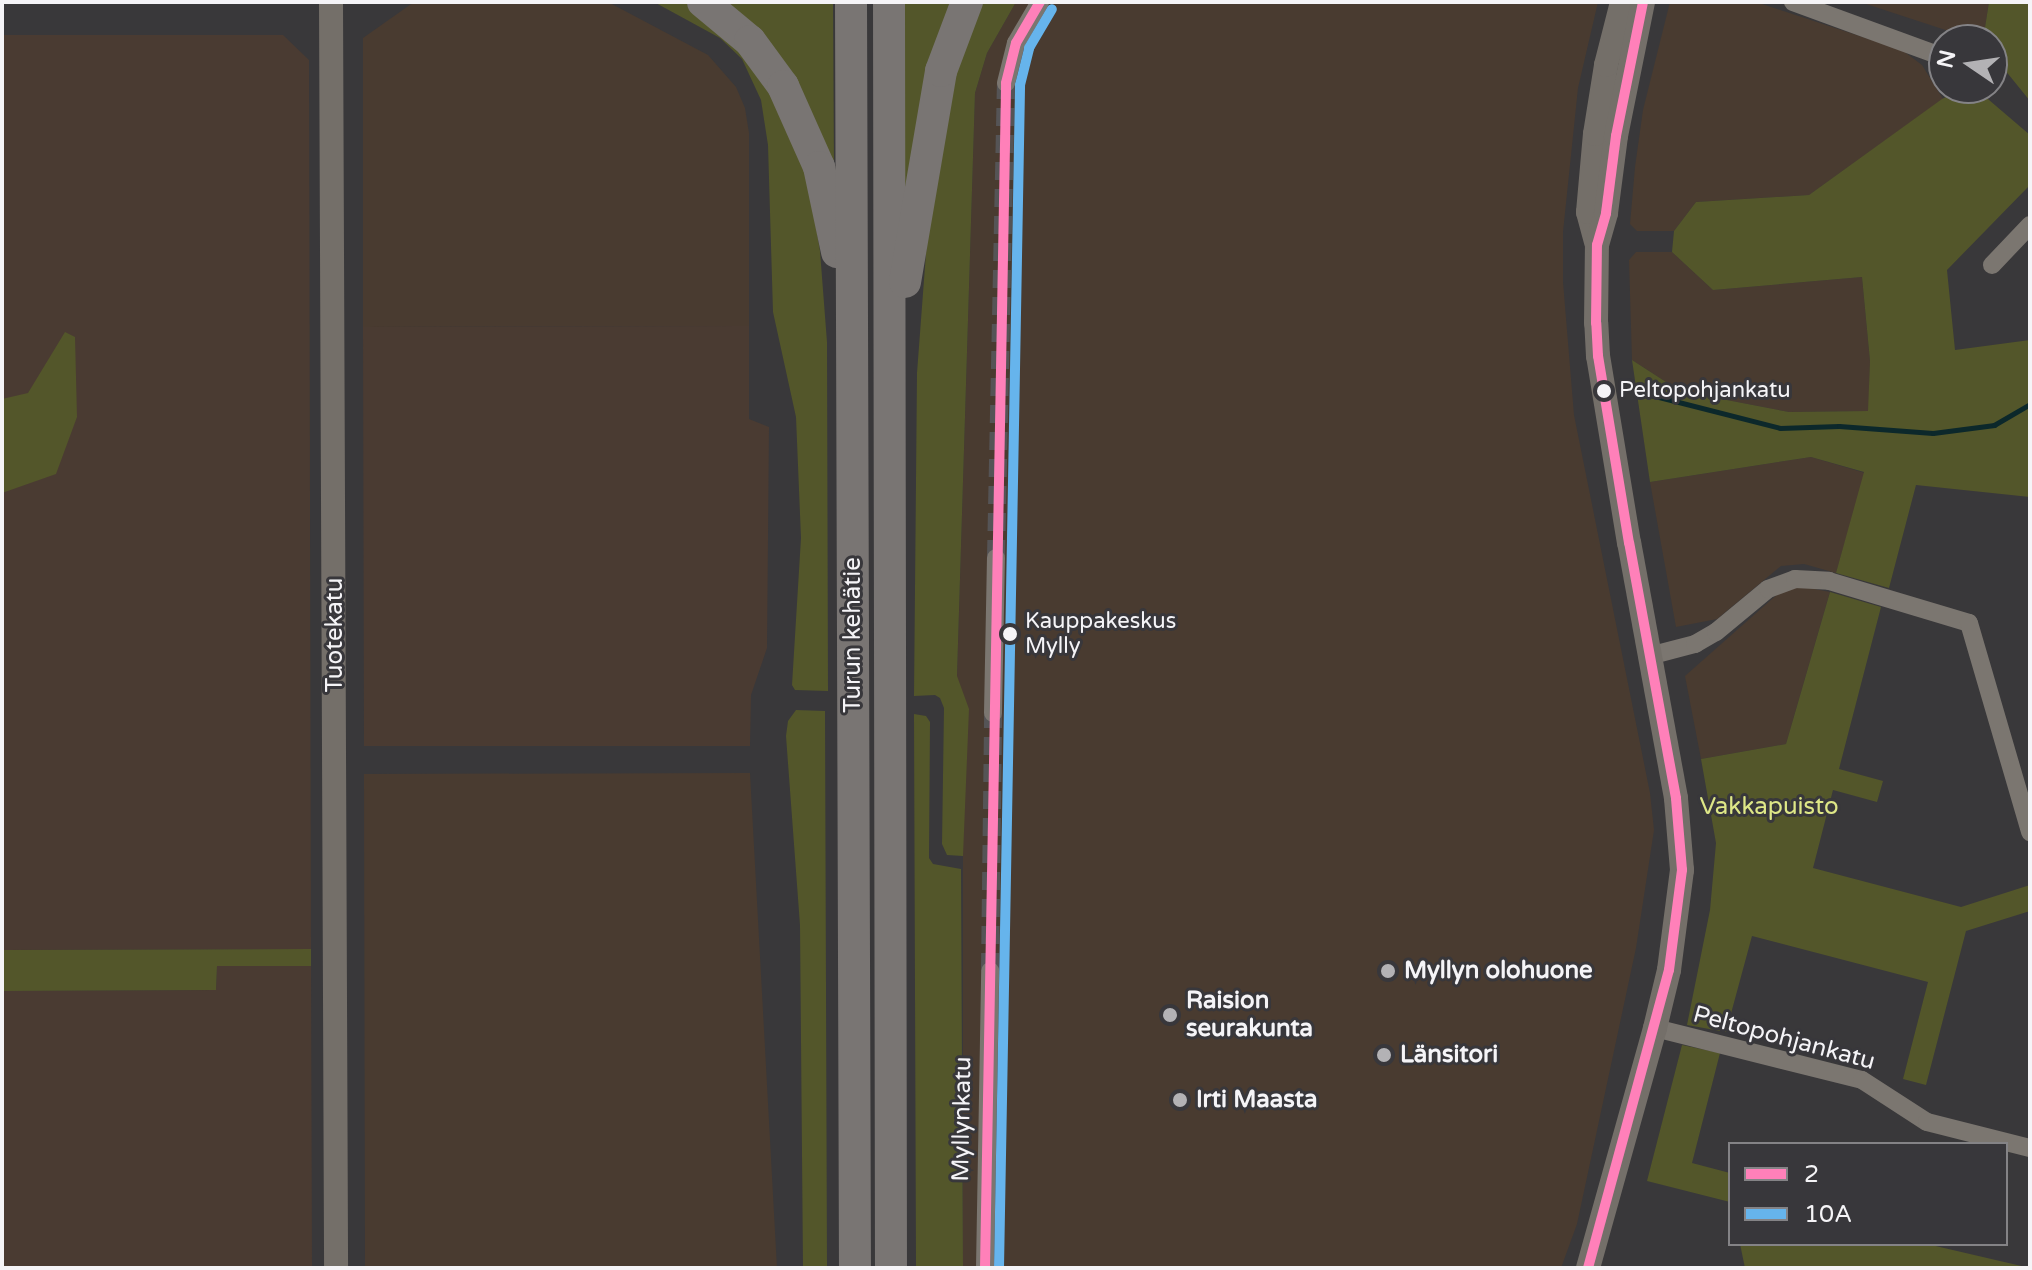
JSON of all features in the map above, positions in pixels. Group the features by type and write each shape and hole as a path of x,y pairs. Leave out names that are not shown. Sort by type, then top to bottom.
{"highway":[{"path":"703,2 750,41 783,86 796,113 819,167 851,333"},
{"name":"Turun kehätie","path":"851,2 855,1268"},
{"name":"Turun kehätie","path":"889,2 891,1268"},
{"path":"889,392 935,97 949,45 967,2"}],"street":[{"name":"Tuotekatu","path":"331,2 336,1268"},
{"path":"1006,83 1016,43 1040,2"},
{"path":"1588,1268 1669,970 1682,870 1676,798 1598,356 1597,245 1588,212 1595,134 1606,65 1622,2"},
{"path":"1597,245 1606,213 1616,136 1643,2"},
{"path":"1793,2 1928,52"},
{"path":"1992,265 2030,225"},
{"path":"993,713 996,558"},
{"path":"1649,656 1705,638 1768,589 1795,579 1829,581 1969,623 2030,832"},
{"name":"Myllynkatu","path":"985,1268 990,971"},
{"name":"Peltopohjankatu","path":"1655,1028 1862,1080 1927,1122 2006,1142"},
{"name":"Peltopohjankatu","path":"2008,1142 2030,1148"}],"shaded area":[{"path":"414,2 608,2 708,55 736,87 745,108 749,133 749,326 363,327 363,38"},
{"name":"Kauppakeskus Mylly","path":"1016,2 1598,2 1578,88 1563,232 1563,282 1574,415 1650,793 1654,830 1636,948 1577,1224 1561,1268 963,1268 963,856 957,677 975,93 987,53"},
{"path":"1670,2 1756,2 1902,50 1922,65 1928,75 1928,104 1936,104 1809,195 1696,202 1674,231 1637,231 1630,224 1643,110"},
{"path":"1860,2 1989,2 1986,24 1928,24"},
{"path":"2,35 283,35 309,60 311,949 2,950"},
{"path":"1636,252 1672,252 1713,290 1862,277 1870,361 1869,411 1789,412 1680,391 1632,360 1629,260"},
{"path":"749,326 749,419 769,427 767,648 751,695 750,746 364,746 363,327"},
{"path":"1811,457 1865,473 1836,573 1804,564 1781,566 1717,619 1676,627 1650,482"},
{"path":"1794,585 1830,592 1786,744 1701,759 1685,676 1780,592"},
{"path":"750,773 777,1268 365,1268 364,774"},
{"path":"217,966 311,966 312,1268 2,1268 2,991 216,990"}],"green space":[{"path":"654,2 687,2 724,28 760,66 808,179 820,251 827,342 828,691 795,690 792,685 801,538 796,417 773,312 768,145 761,100 742,59 720,38"},
{"path":"725,2 833,2 834,170"},
{"path":"903,2 955,2 905,194"},
{"path":"981,2 1016,2 987,53 975,93 957,676 969,709 963,856 947,855 942,844 944,708 940,698 935,695 914,696 917,373 927,240 960,46"},
{"path":"1989,2 2030,2 2030,101 2008,74 2008,24 1986,24"},
{"path":"1935,104 1994,104 2030,135 2030,185 1947,270 1955,350 2030,340 2030,497 1916,485 1889,588 1836,573 1864,472 1811,457 1650,482 1632,360 1680,391 1789,412 1868,411 1870,361 1862,277 1713,290 1672,252 1674,231 1696,202 1809,195"},
{"path":"65,332 75,337 77,417 56,474 2,493 2,399 28,393"},
{"name":"Vakkapuisto","path":"1830,592 1881,607 1839,769 1883,781 1877,802 1833,790 1813,868 1961,907 2030,885 2030,911 1966,931 1926,1085 1903,1079 1928,982 1752,936 1726,1032 1687,1025 1710,910 1716,843 1701,759 1786,744"},
{"path":"796,710 825,711 827,1268 803,1268 800,925 786,736 788,721"},
{"path":"914,714 926,716 930,722 929,858 933,864 961,869 963,1268 916,1268"},
{"path":"311,949 311,966 217,966 216,990 2,991 2,950"},
{"path":"1682,1045 1720,1053 1692,1163 1728,1172 1728,1201 1647,1181"},
{"path":"1740,1246 1936,1246 2030,1268 1745,1268"}],"waterway":[{"path":"1651,395 1780,428 1839,426 1933,433 1994,425 2030,404"}],"tunnel":[{"path":"996,558 1006,83"},
{"path":"990,971 993,713"}],"transit line":[{"name":"2","path":"985,1268 1006,83 1016,43 1040,2"},
{"name":"2","path":"1588,1268 1669,970 1682,870 1676,798 1629,543 1598,356 1596,323 1597,245 1606,213 1616,136 1643,2"},
{"name":"10A","path":"999,1268 1020,85 1029,48 1052,9"}],"place":[{"name":"Peltopohjankatu","path":"1604,391"},
{"name":"Kauppakeskus Mylly","path":"1010,634"},
{"name":"Myllyn olohuone","path":"1388,971"},
{"name":"Raision seurakunta","path":"1170,1015"},
{"name":"Länsitori","path":"1384,1055"},
{"name":"Irti Maasta","path":"1180,1100"}]}
